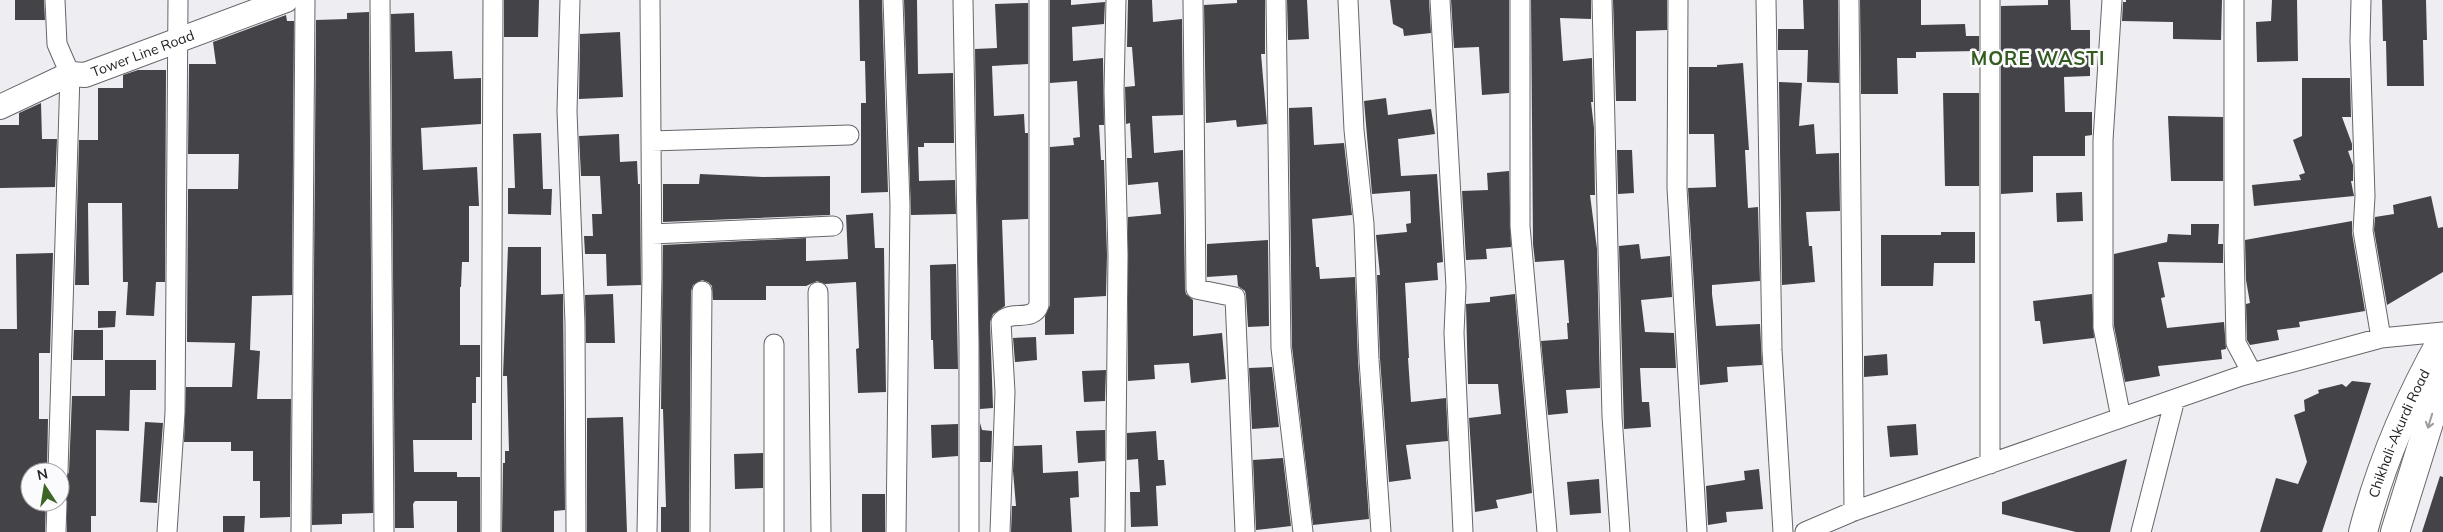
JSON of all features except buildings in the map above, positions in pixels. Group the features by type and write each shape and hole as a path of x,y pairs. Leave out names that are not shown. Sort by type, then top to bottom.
{"main road":[{"name":"Chikhali-Akurdi Road","path":"2363,532 2383,464 2416,387 2443,338"},
{"path":"2395,532 2436,400 2443,356"}],"street":[{"path":"55,0 57,44 70,74 58,462"},
{"path":"167,532 176,413 178,0"},
{"name":"Tower Line Road","path":"0,107 70,74 85,75 286,0"},
{"path":"301,532 305,0"},
{"path":"380,0 384,532"},
{"path":"491,532 492,0"},
{"path":"570,0 567,111 575,323 576,532"},
{"path":"647,532 652,234 650,0"},
{"path":"893,0 900,205 896,532"},
{"path":"963,0 969,342 968,532"},
{"path":"1000,532 1005,392 1001,322 1007,317 1032,314 1037,311 1038,305 1040,0"},
{"path":"1115,532 1118,256 1114,91 1116,0"},
{"path":"1194,0 1196,289 1235,297 1245,532"},
{"path":"1276,0 1282,348 1303,532"},
{"path":"1348,0 1354,130 1364,224 1369,360 1381,532"},
{"path":"1440,0 1456,287 1454,333 1463,532"},
{"path":"1520,0 1520,226 1547,532"},
{"path":"1602,0 1612,406 1620,532"},
{"path":"1678,0 1677,188 1698,532"},
{"path":"1766,0 1772,350 1783,532"},
{"path":"1849,0 1854,511"},
{"path":"1990,0 1990,464"},
{"path":"2112,0 2102,140 2103,326 2121,418"},
{"path":"2234,0 2236,343 2252,373"},
{"path":"2361,0 2360,41 2365,196 2363,232 2381,338"},
{"path":"651,141 849,135"},
{"path":"652,234 833,226"},
{"path":"700,532 702,291"},
{"path":"818,292 821,532"},
{"path":"1813,530 1854,511 2252,373 2381,338 2443,332"},
{"path":"774,344 774,532"},
{"path":"2140,532 2175,399"},
{"path":"56,532 57,512"}],"district":[{"name":"MORE WASTI","path":"2038,58"}]}
